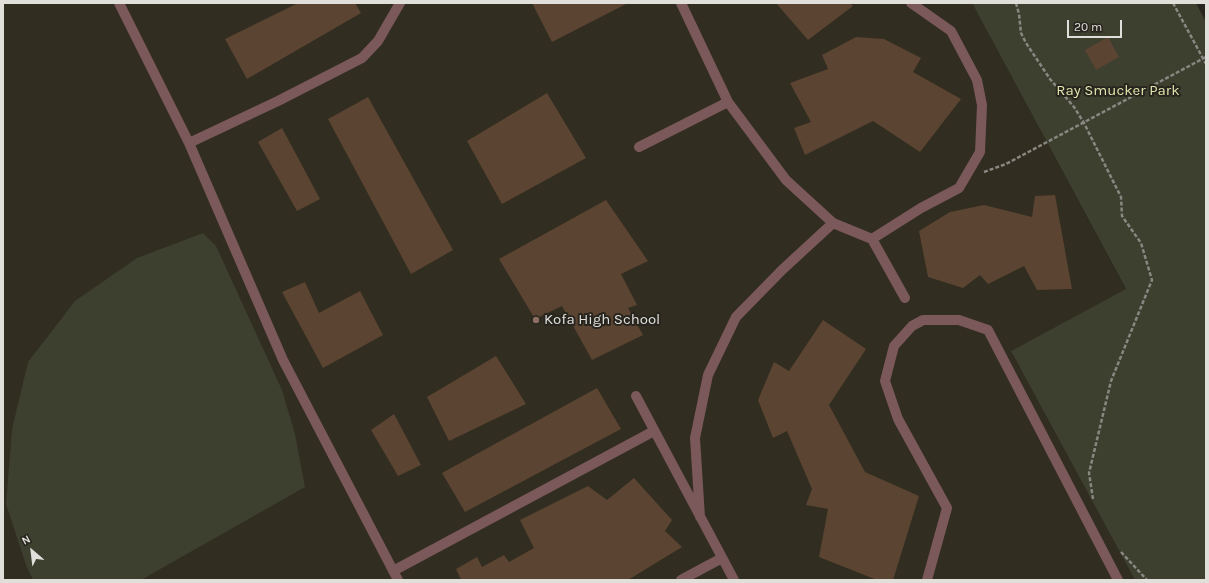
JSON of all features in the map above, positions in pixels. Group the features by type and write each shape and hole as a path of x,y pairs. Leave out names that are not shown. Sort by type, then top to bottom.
{"lane":[{"path":"119,3 190,143 283,360 398,580"},
{"path":"190,143 278,101 362,58 378,41 400,3"},
{"path":"681,3 728,102 786,180 833,223 872,239 905,298"},
{"path":"872,239 921,208 959,188 980,152 982,105 977,80 951,31 912,3"},
{"path":"639,147 728,102"},
{"path":"700,517 695,438 708,375 736,317 782,270 833,223"},
{"path":"927,580 947,508 898,419 885,381 894,346 912,326 923,320 959,320 988,330 1113,579"},
{"path":"636,396 734,580"},
{"path":"393,571 654,431"},
{"path":"681,580 722,558"}],"path":[{"path":"1016,3 1022,33 1026,43 1050,79 1074,107 1084,122 1121,197 1122,216 1141,243 1152,280 1111,381 1089,473 1093,498 1096,505"},
{"path":"1173,3 1205,58 1206,64"},
{"path":"965,178 1006,164 1205,58"},
{"path":"1116,547 1147,580"}],"shaded area":[{"name":"Kofa High School","path":"3,3 972,3 1126,290 1011,351 1135,580 3,580"}],"green space":[{"name":"Ray Smucker Park","path":"972,3 1196,3 1206,22 1206,580 1135,580 1011,351 1126,289"},
{"path":"203,233 216,246 282,390 295,434 305,487 141,580 33,580 26,565 6,504 12,429 28,362 75,301 137,258"}],"building":[{"path":"298,3 355,3 361,13 247,79 225,39"},
{"path":"532,3 628,3 552,42"},
{"path":"776,3 850,3 853,6 808,40"},
{"path":"856,37 884,39 921,58 913,72 961,99 920,152 873,121 805,155 794,128 811,122 790,83 828,69 822,55"},
{"path":"1108,37 1119,57 1096,70 1085,50"},
{"path":"547,93 586,158 502,204 467,141"},
{"path":"368,97 453,250 411,274 328,119"},
{"path":"282,128 320,199 297,211 258,142"},
{"path":"1055,195 1072,289 1037,290 1024,266 988,284 980,275 963,288 928,277 919,231 950,212 984,205 1032,217 1035,196"},
{"path":"606,200 648,261 621,274 637,305 628,308 643,335 592,360 562,306 535,319 499,259"},
{"path":"305,282 319,313 360,291 383,335 323,368 282,292"},
{"path":"823,320 866,349 829,405 865,472 919,496 893,580 877,580 819,557 828,509 806,505 812,489 787,431 773,438 758,400 774,362 789,371"},
{"path":"496,356 526,404 449,441 427,397"},
{"path":"597,388 621,429 465,512 442,473"},
{"path":"394,414 421,465 398,476 371,430"},
{"path":"634,478 672,520 665,531 682,547 628,580 461,580 456,569 477,557 482,567 504,555 509,562 534,548 520,520 588,486 607,500"}],"place":[{"name":"Kofa High School","path":"536,320"}]}
